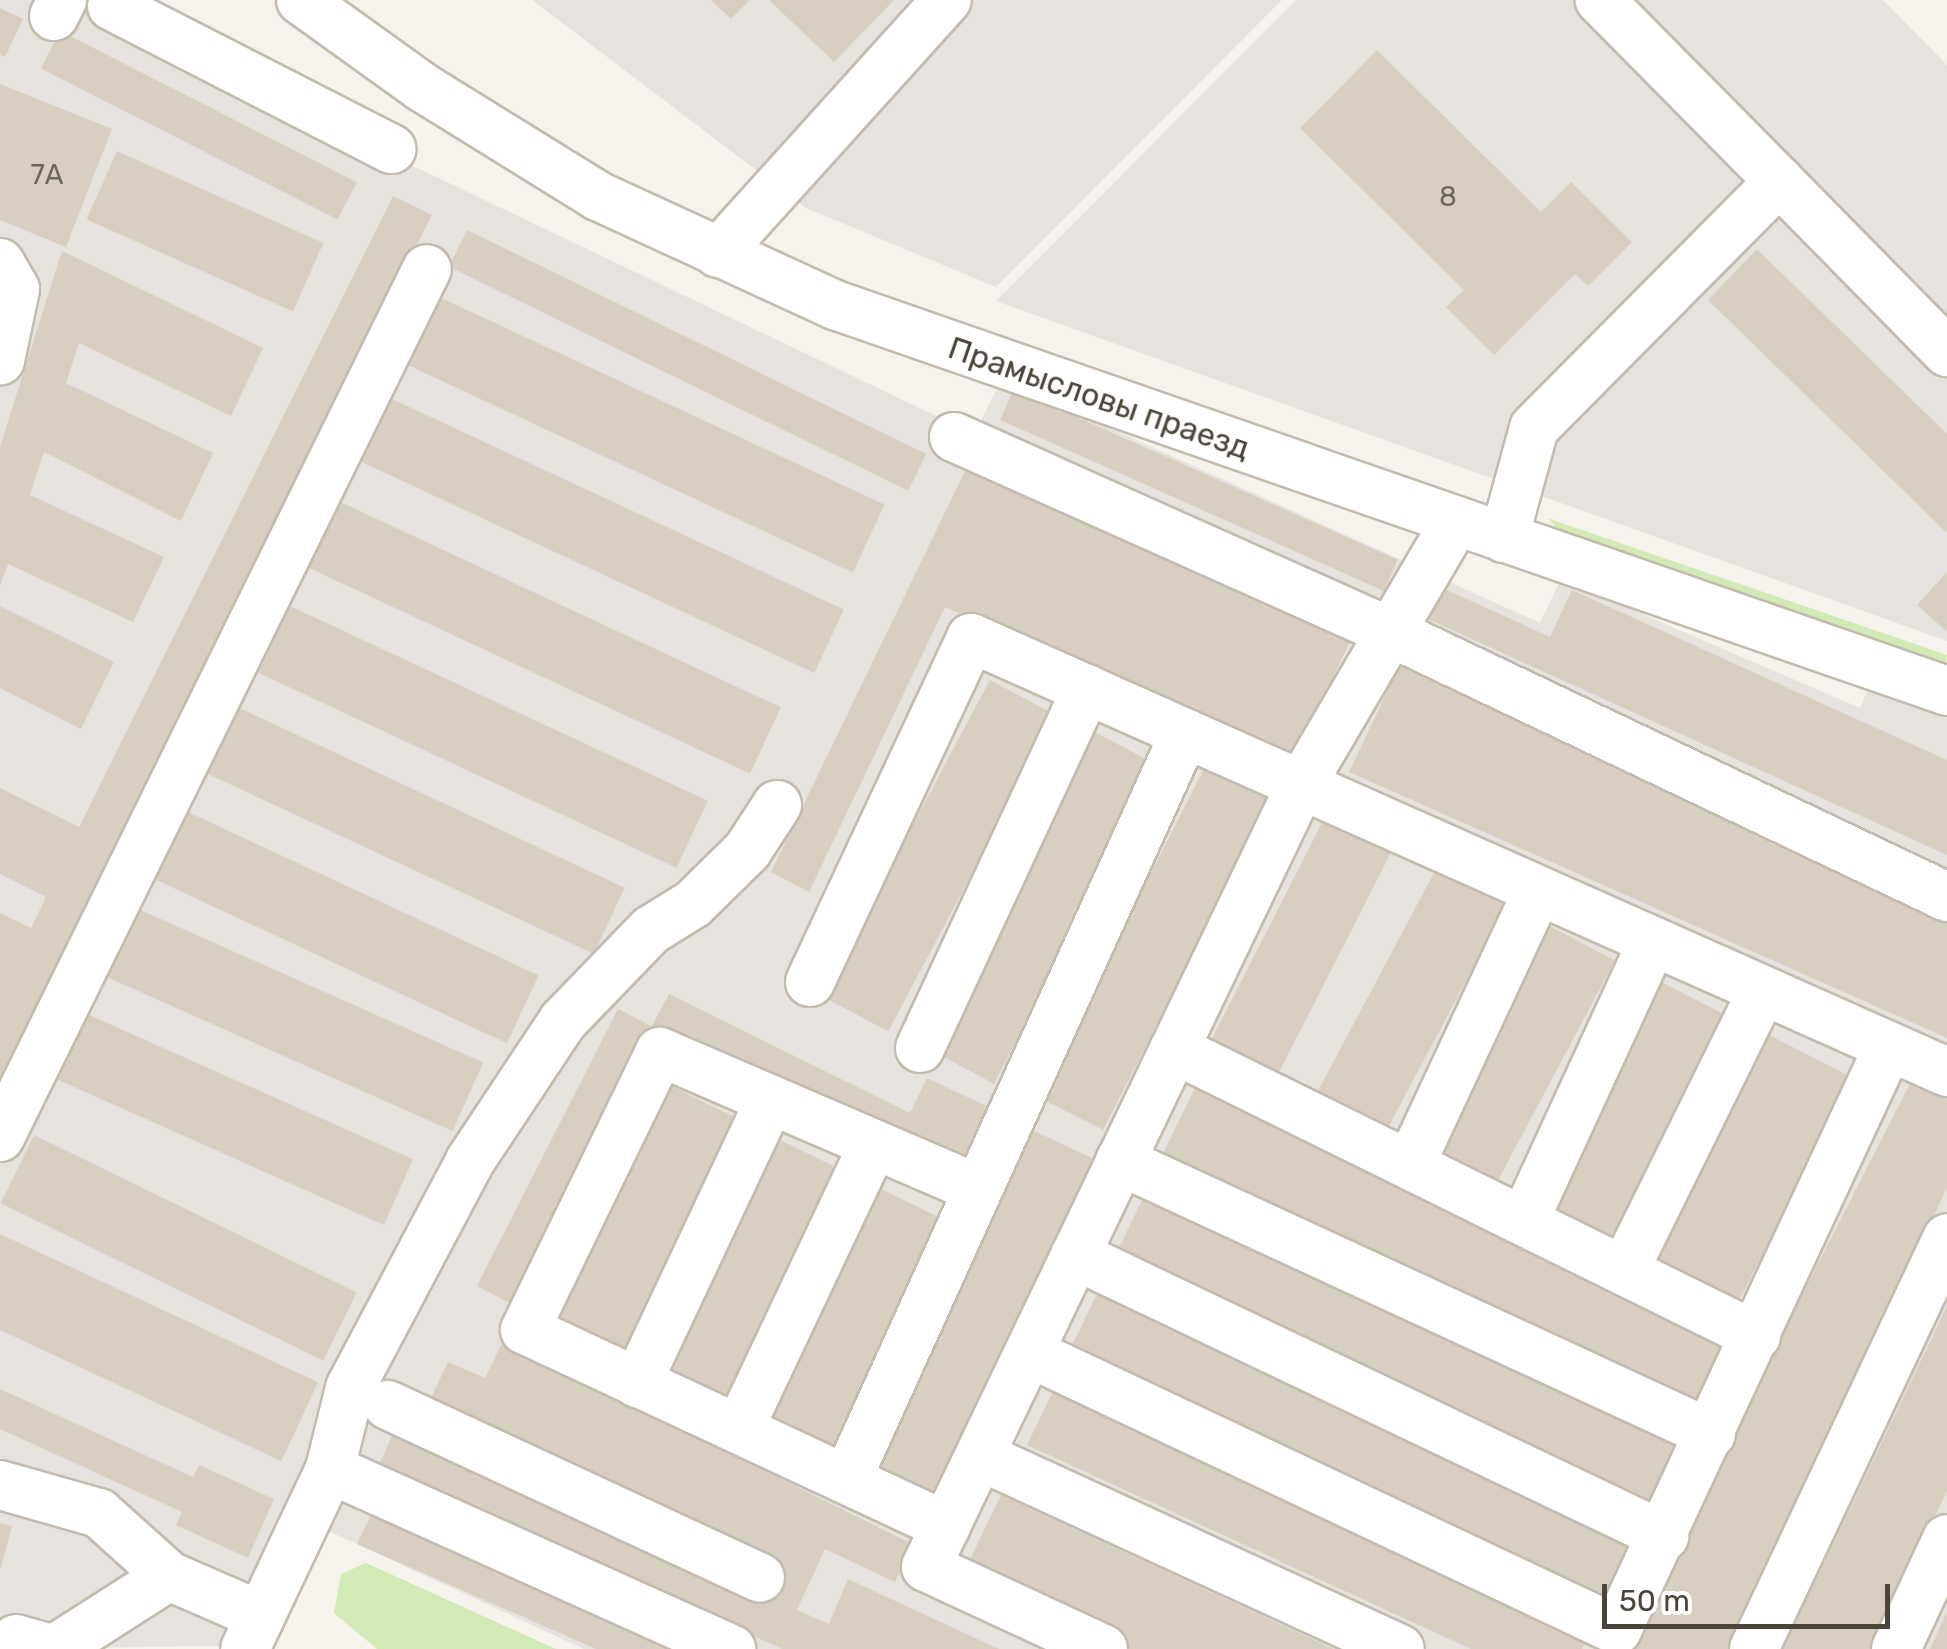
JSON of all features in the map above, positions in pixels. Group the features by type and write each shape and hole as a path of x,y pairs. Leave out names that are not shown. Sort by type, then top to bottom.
{"street":[{"name":"Прамысловы праезд","path":"301,0 422,87 598,196 835,305 1947,691"},
{"path":"718,253 947,0"},
{"path":"1600,0 1947,352"},
{"path":"112,6 391,149"},
{"path":"1504,538 1534,428 1779,181"},
{"path":"0,263 14,289 0,360"},
{"path":"0,1136 427,269"},
{"path":"954,437 1390,632 1947,897"},
{"path":"1103,1649 926,1568 1301,785 1455,522"},
{"path":"810,982 971,638 1947,1072"},
{"path":"920,1048 1087,690"},
{"path":"846,1479 1185,732"},
{"path":"0,1486 99,1513 169,1576 253,1632 330,1469 350,1388 470,1161 526,1072 593,986 651,930 693,904 747,851 777,805"},
{"path":"1410,1165 1538,890"},
{"path":"1524,1221 1653,941"},
{"path":"1624,1271 1763,990"},
{"path":"1030,1352 1616,1630 1664,1536 1889,1046"},
{"path":"1174,1048 1756,1336"},
{"path":"946,1526 525,1330 660,1052 978,1189"},
{"path":"637,1382 770,1100"},
{"path":"738,1429 874,1144"},
{"path":"1120,1162 1710,1434"},
{"path":"1754,1649 1947,1238"},
{"path":"1076,1255 1664,1536"},
{"path":"388,1406 760,1578"},
{"path":"980,1456 1400,1649"},
{"path":"330,1469 731,1649"},
{"path":"1896,1649 1947,1540"},
{"path":"40,1646 169,1576"}],"shaded area":[{"path":"0,0 66,0 974,434 1002,379 1540,623 1561,579 1860,708 1870,685 1947,712 1947,1649 584,1649 285,1511 218,1646 0,1649"},
{"path":"532,0 1282,0 996,287 806,208"},
{"path":"1296,0 1883,0 1947,65 1947,641 996,301"}],"green space":[{"path":"1547,518 1947,655 1946,665 1936,672 1578,548"},
{"path":"366,1563 556,1649 377,1649 334,1613 341,1574"}],"building":[{"path":"711,0 750,0 731,19"},
{"path":"769,0 894,0 834,62"},
{"path":"0,8 23,19 5,57 0,54"},
{"path":"60,31 357,182 338,220 41,68"},
{"path":"1377,50 1541,212 1571,182 1632,242 1588,286 1575,274 1494,355 1446,307 1464,290 1300,128"},
{"path":"0,84 112,129 66,247 0,220"},
{"path":"117,151 323,243 293,311 86,220"},
{"path":"393,196 432,215 0,1085 0,913 31,928 46,897 0,874 0,788 79,827"},
{"path":"467,230 926,454 908,491 449,267"},
{"path":"1757,249 1947,434 1947,533 1708,300"},
{"path":"62,251 263,348 231,416 79,343 66,383 213,453 181,521 44,452 30,495 164,557 133,622 8,564 0,585 0,447"},
{"path":"435,295 885,505 853,573 403,363"},
{"path":"1014,389 1398,560 1384,591 1000,420"},
{"path":"388,397 844,610 814,673 358,460"},
{"path":"966,469 1352,637 1296,757 945,607 809,892 771,872"},
{"path":"334,499 781,707 750,774 303,565"},
{"path":"1947,572 1947,632 1917,605"},
{"path":"1434,584 1550,637 1572,590 1947,760 1947,855 1419,615"},
{"path":"0,606 114,662 81,729 0,688"},
{"path":"290,606 708,801 677,868 259,673"},
{"path":"1403,658 1947,908 1947,1038 1349,772"},
{"path":"990,680 1056,715 888,1031 822,996"},
{"path":"235,706 625,888 594,954 204,772"},
{"path":"1093,731 1162,768 994,1084 925,1047"},
{"path":"1206,765 1272,799 1103,1130 1037,1096"},
{"path":"186,811 539,975 507,1043 154,879"},
{"path":"1326,815 1393,849 1275,1080 1208,1046"},
{"path":"1436,869 1506,906 1384,1135 1314,1098"},
{"path":"136,908 483,1063 453,1131 105,977"},
{"path":"1546,924 1615,961 1493,1189 1424,1153"},
{"path":"1659,981 1725,1015 1607,1245 1541,1212"},
{"path":"669,994 910,1113 927,1078 997,1111 965,1178 652,1026"},
{"path":"618,1009 652,1026 511,1303 477,1286"},
{"path":"87,1014 413,1159 384,1225 58,1080"},
{"path":"1767,1034 1853,1078 1735,1308 1649,1265"},
{"path":"1917,1070 1947,1084 1947,1188 1728,1649 1621,1649"},
{"path":"665,1083 739,1119 623,1356 549,1320"},
{"path":"1196,1086 1726,1345 1692,1415 1162,1156"},
{"path":"1032,1130 1099,1161 938,1507 871,1476"},
{"path":"34,1135 357,1292 323,1361 1,1203"},
{"path":"772,1136 839,1168 723,1406 656,1373"},
{"path":"875,1186 946,1221 831,1457 760,1422"},
{"path":"1149,1186 1678,1444 1644,1515 1114,1257"},
{"path":"0,1234 318,1382 281,1461 0,1330"},
{"path":"1099,1290 1628,1548 1595,1617 1066,1358"},
{"path":"1947,1306 1947,1491 1872,1649 1783,1649"},
{"path":"503,1341 914,1545 895,1582 825,1549 797,1610 829,1624 848,1579 999,1649 782,1649 379,1465 395,1429 428,1404 448,1362 485,1378"},
{"path":"1061,1375 1593,1626 1582,1649 1471,1649 1027,1445"},
{"path":"0,1389 193,1477 199,1465 274,1499 248,1558 176,1525 182,1512 0,1429"},
{"path":"1001,1495 1334,1649 1124,1649 963,1574"},
{"path":"375,1506 700,1649 596,1649 357,1544"},
{"path":"0,1523 12,1526 1,1567 0,1567"},
{"path":"1947,1612 1947,1649 1930,1649"}]}
